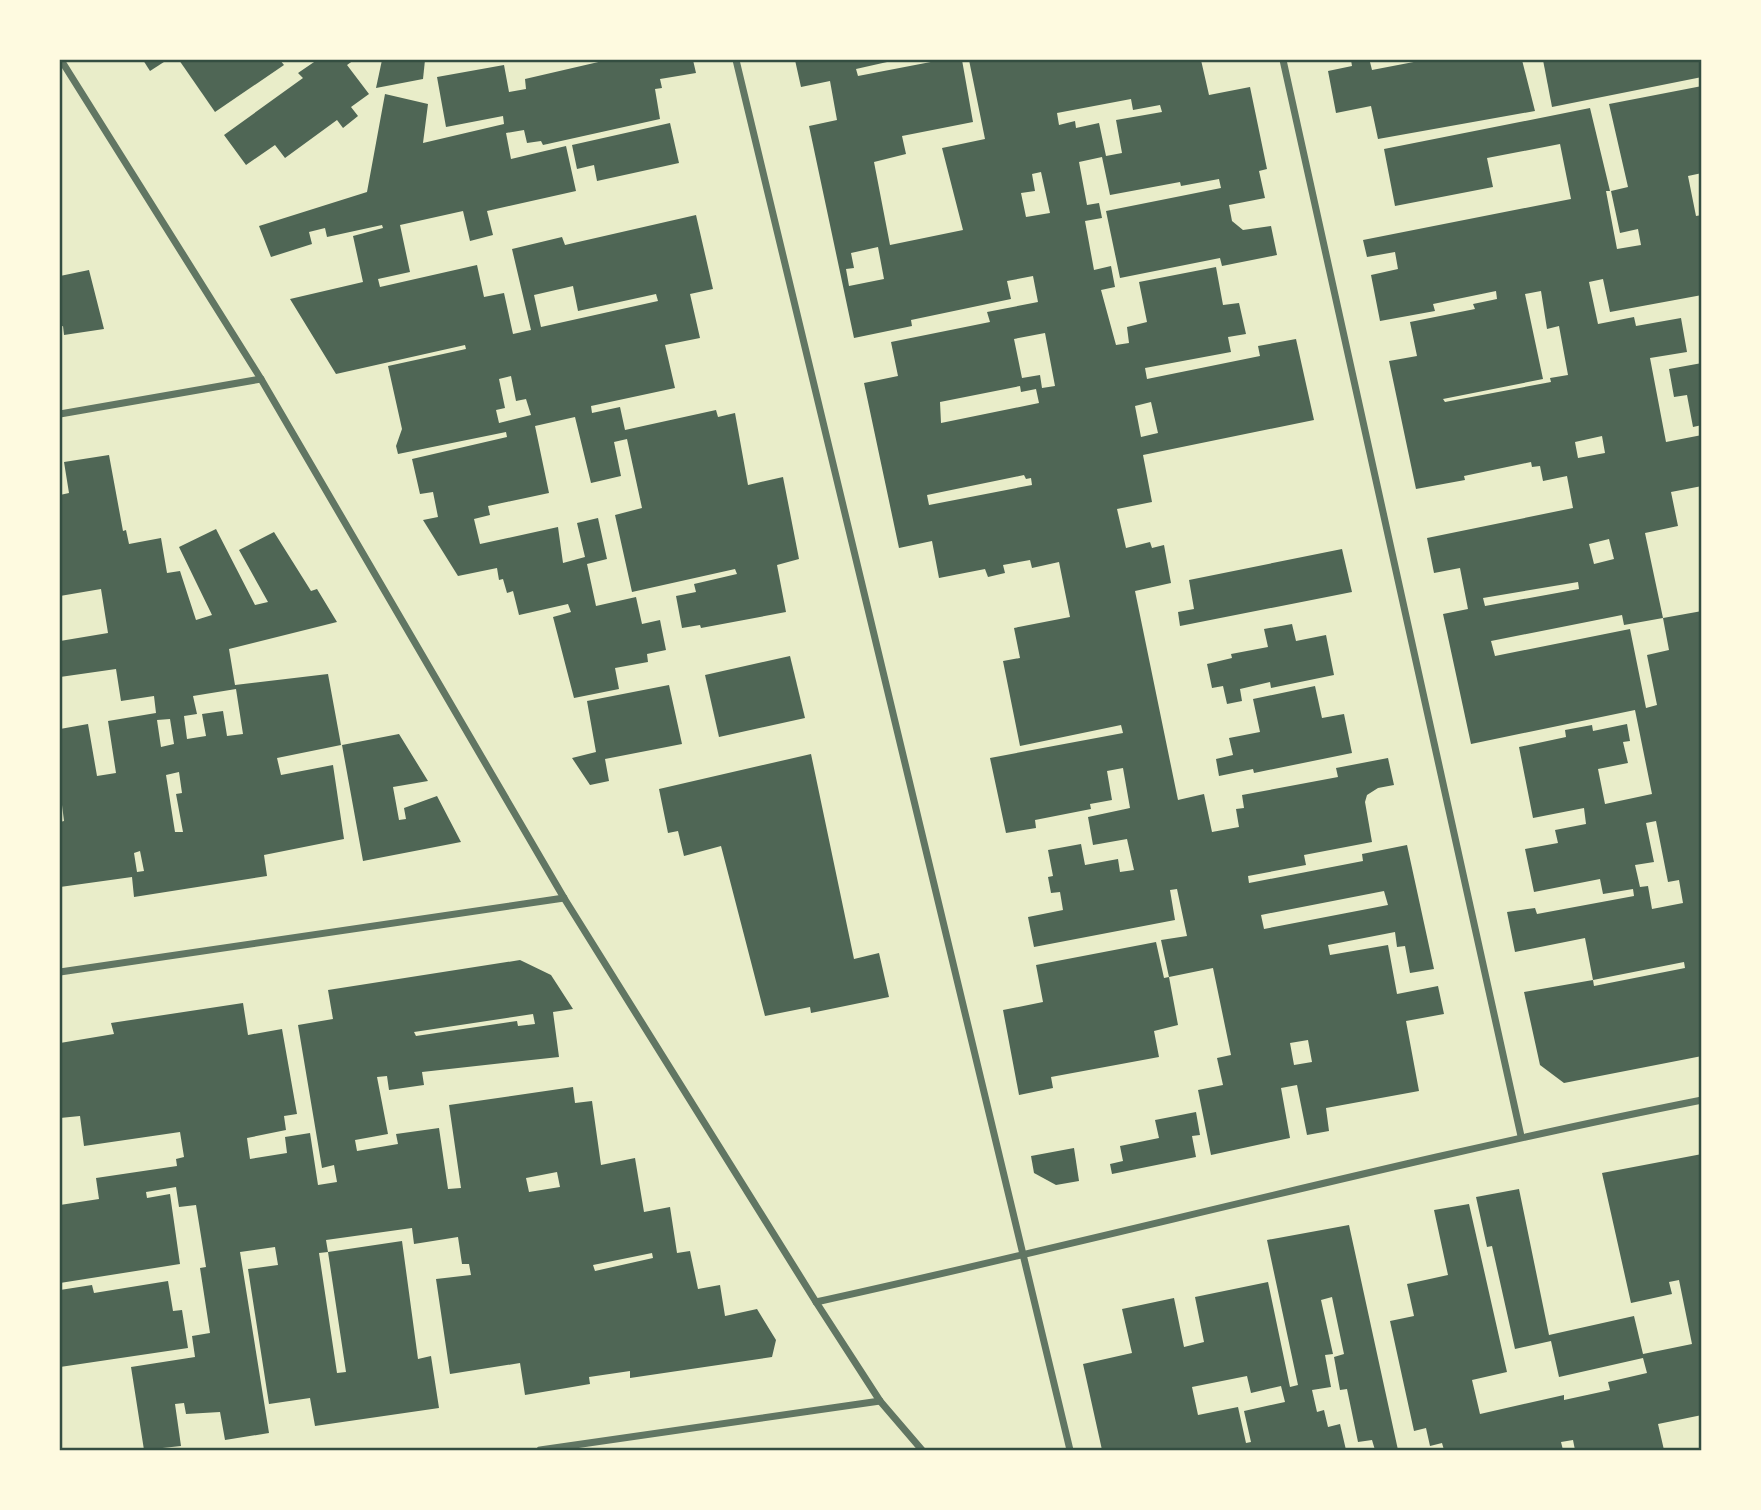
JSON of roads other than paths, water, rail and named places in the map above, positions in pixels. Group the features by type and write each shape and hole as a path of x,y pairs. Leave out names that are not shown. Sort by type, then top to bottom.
{"street":[{"path":"61,60 261,379 564,898 880,1401 922,1451"},
{"path":"736,60 1070,1451"},
{"path":"1283,60 1521,1136"},
{"path":"60,414 261,379"},
{"path":"60,972 564,898"},
{"path":"816,1302 1023,1256 1521,1136 1702,1100"},
{"path":"540,1451 880,1401"}]}
